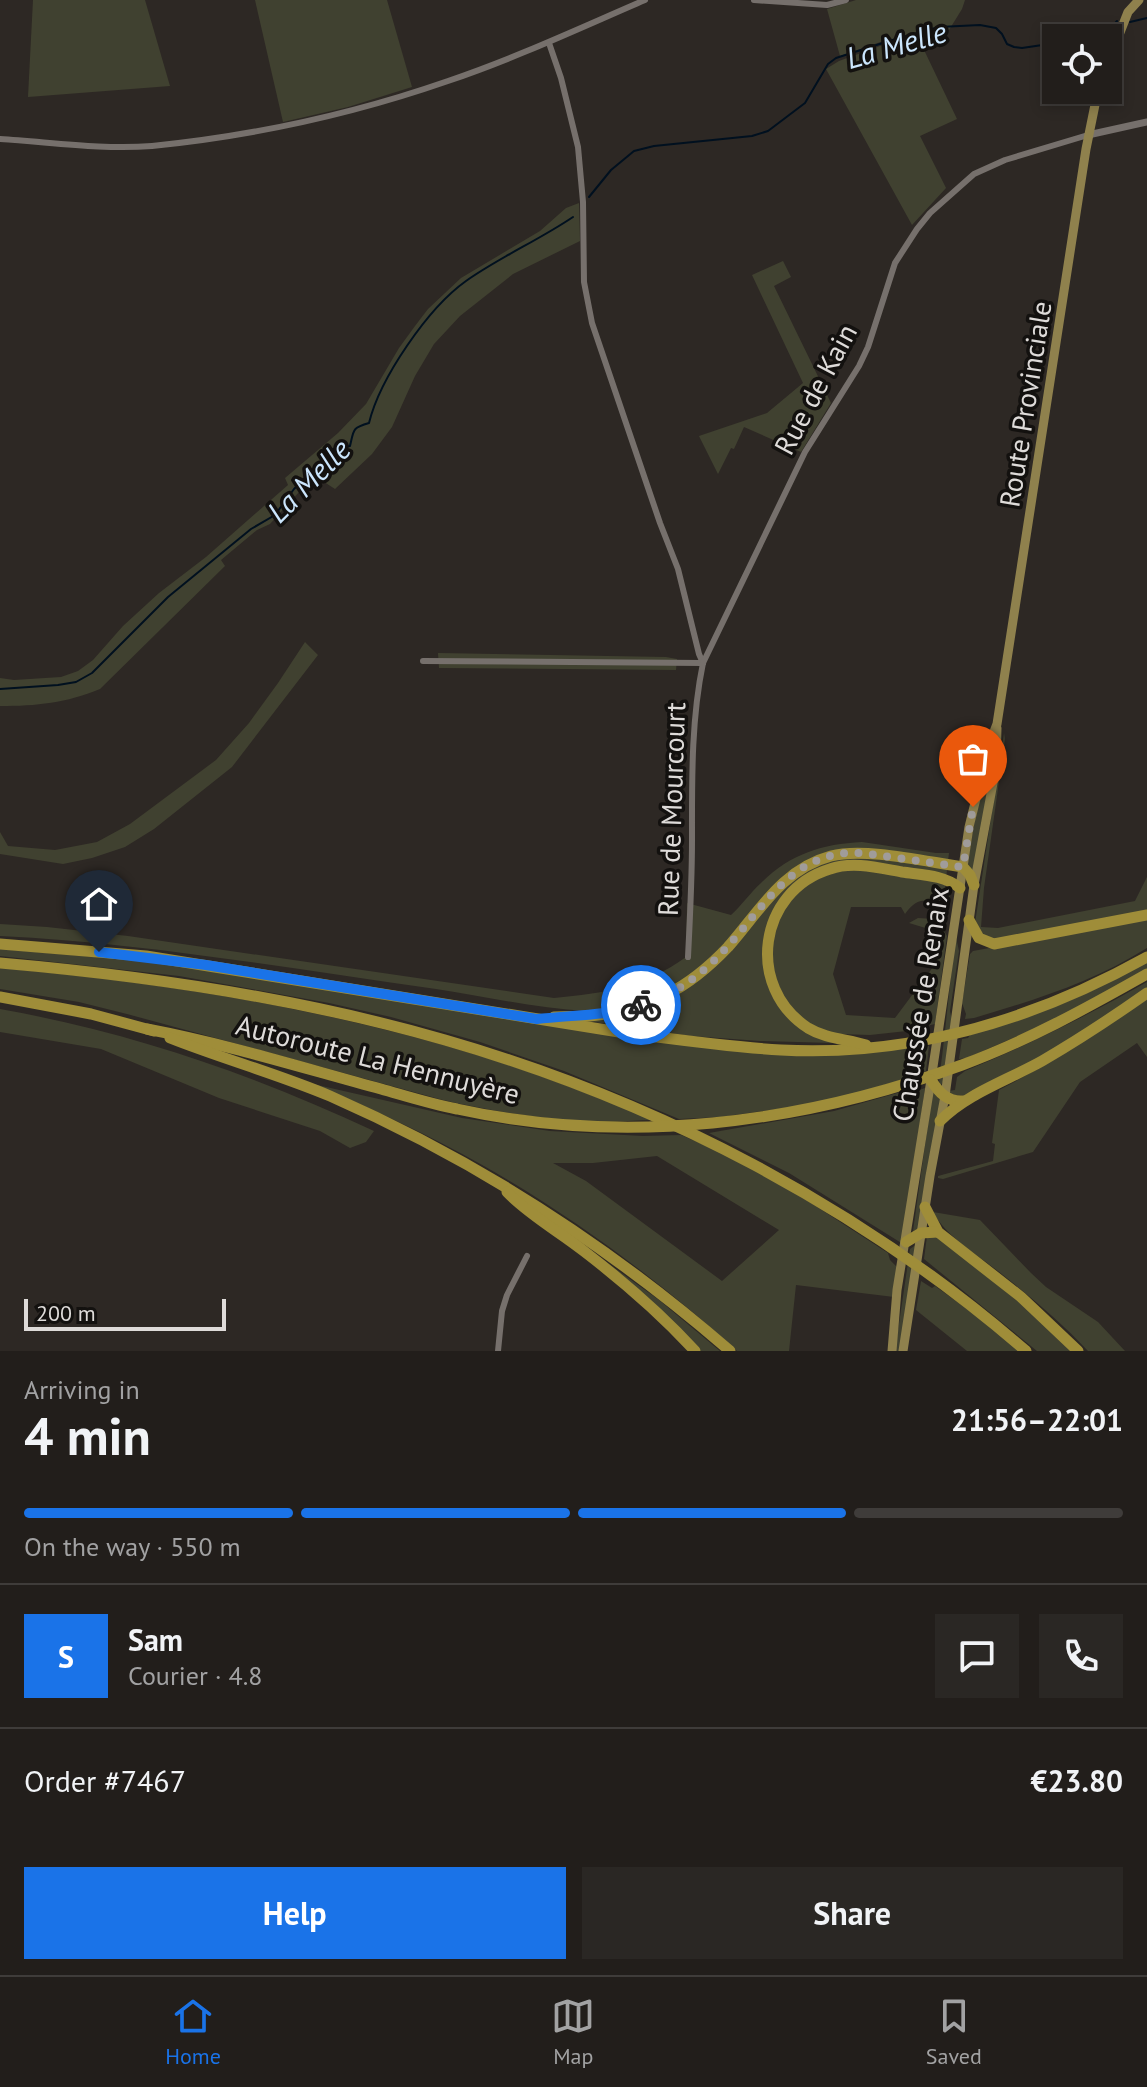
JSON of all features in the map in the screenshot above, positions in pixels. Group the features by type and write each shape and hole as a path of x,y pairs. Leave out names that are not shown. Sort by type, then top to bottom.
{"highway":[{"path":"537,1019 611,1013 665,996 706,969 772,893 799,869 832,855 865,853 963,867 974,885"},
{"path":"875,1047 824,1036 808,1028 785,1007 775,992 767,958 768,939 781,905 812,876 845,866 944,878 960,888"},
{"path":"969,920 979,938 994,944 1147,915"},
{"name":"Autoroute La Hennuyère","path":"0,944 146,956 634,1034 784,1050 875,1047 970,1031 1063,999 1147,957"},
{"path":"0,963 161,981 283,1002 391,1026 506,1059 610,1097 723,1148 781,1179 934,1278 1026,1351"},
{"name":"Autoroute La Hennuyère","path":"147,1029 199,1038 456,1109 579,1126 675,1126 725,1122 807,1109 926,1080 1082,1011 1147,974"},
{"path":"940,1121 963,1101 1042,1061 1147,993"},
{"path":"0,997 91,1014 147,1029 284,1078 408,1133 540,1206 625,1265 730,1351"},
{"path":"926,1080 955,1102 963,1101"},
{"path":"496,1179 515,1200 619,1279 695,1351"},
{"path":"925,1207 938,1232 1021,1297 1078,1351"},
{"path":"906,1242 921,1233 938,1232"}],"main road":[{"path":"1122,26 1139,0"},
{"name":"Route Provinciale","path":"997,724 1095,104"},
{"name":"Chaussée de Renaix","path":"892,1351 897,1290 926,1080 973,807 997,724"},
{"name":"Chaussée de Renaix","path":"903,1351 945,1096 974,885 996,767 997,724"}],"street":[{"path":"0,139 95,146 150,146 260,129 379,103 448,81 549,43 645,0"},
{"path":"754,0 827,5 846,0"},
{"path":"423,661 703,663 678,569 592,323 584,282 583,202 578,147 549,43"},
{"path":"1088,135 1147,122"},
{"name":"Rue de Kain","path":"703,663 805,452 859,366 895,263 917,229 930,213 974,174 1005,160 1088,135"},
{"name":"Rue de Mourcourt","path":"688,957 692,750 703,663"},
{"path":"498,1351 502,1311 527,1256"}],"green space":[{"path":"33,0 145,0 170,86 28,97"},
{"path":"255,0 387,0 412,87 348,107 283,122"},
{"path":"856,0 965,0 949,30 933,31 924,42 925,52 957,119 920,136 946,188 912,225 826,69 839,61 891,42 905,46 889,39 840,56 827,9"},
{"path":"579,203 580,241 513,274 460,316 434,344 415,376 392,427 372,454 335,489 318,478 309,481 270,524 257,530 221,560 225,566 100,689 51,703 0,706 0,678 61,677 78,671 93,660 123,626 159,593 206,557 288,485 285,478 338,433 366,404 399,348 428,309 461,278 540,231 566,208"},
{"path":"783,261 791,277 774,286 831,403 801,452 744,427 718,474 699,436 767,413 803,383 752,275"},
{"path":"305,642 318,655 232,767 154,829 125,847 63,864 0,854 0,832 8,846 55,850 97,842 130,824 216,760 249,723"},
{"path":"438,653 677,659 676,670 439,668"},
{"path":"996,733 995,747 973,880 967,865"},
{"path":"1004,733 981,927 998,928 1135,901 1147,877 1147,911 991,940 982,937 975,923"},
{"path":"862,842 949,853 945,887 950,898 921,901 905,914 901,907 851,907 833,974 846,1015 895,1018 936,963 942,933 909,923 918,918 934,919 947,936 935,1024 925,1029 870,1035 839,1034 833,1043 691,1036 588,1021 587,1011 273,965 109,944 0,936 0,924 47,927 554,998 573,996 639,982 686,957 687,903 731,915 772,873 795,858 820,848"},
{"path":"1147,919 1147,948 1127,960 1063,989 965,1019 962,1003 973,951"},
{"path":"956,937 959,951 950,1011 952,1020 940,1086 939,1079"},
{"path":"0,949 143,961 765,1053 929,1046 926,1071 826,1102 721,1117 679,1119 564,1071 480,1042 391,1017 179,976 0,956"},
{"path":"1147,961 1147,970 1059,1018 959,1059 962,1039 1057,1006"},
{"path":"0,968 181,989 360,1024 499,1062 654,1120 564,1120 443,1100 127,1014 79,1002 0,989"},
{"path":"1147,982 1147,989 1074,1039 970,1096 949,1095 949,1091 955,1090 957,1077 965,1071 1057,1030"},
{"path":"1147,999 1147,1057 1137,1043 1080,1082 1033,1152 938,1178 993,1161 995,1144 992,1143 999,1090 1074,1047"},
{"path":"0,1009 98,1030 191,1058 283,1091 374,1131 366,1142 350,1148 320,1131 219,1098 101,1049 0,1032"},
{"path":"313,1084 462,1118 550,1131 681,1135 735,1158 888,1253 899,1269 894,1297 796,1285 789,1351 737,1351 647,1275 551,1207 442,1143","holes":["657,1156 779,1230 722,1281 586,1181 553,1163 593,1163"]},
{"path":"915,1088 925,1088 903,1244 789,1173 709,1133 834,1111"},
{"path":"933,1088 941,1097 920,1228 913,1231"},
{"path":"933,1212 980,1220 1046,1287 1098,1322 1125,1351 1088,1351 1036,1302 955,1238"},
{"path":"927,1236 941,1238 1075,1351 1037,1351 924,1259"},
{"path":"917,1244 901,1351 895,1351 910,1249"},
{"path":"609,1264 659,1300 720,1351 700,1351"},
{"path":"921,1281 932,1288 935,1286 1019,1351 967,1351 916,1310"}],"waterway":[{"name":"La Melle","path":"1130,22 1147,18"},
{"name":"La Melle","path":"1114,24 1117,21"},
{"name":"La Melle","path":"589,197 611,170 634,151 654,146 752,136 768,131 805,103 828,64 836,58 939,27 980,25 996,28 1007,44 1014,47 1042,45"},
{"name":"La Melle","path":"0,689 76,682 92,673 168,597 251,529 275,515 305,478 321,471 329,450 350,446 355,430 369,423 383,386 407,345 451,293 479,272 573,217"}],"way so far":[{"path":"641,1005 665,996 694,979 729,945 772,893 799,869 813,862 832,855 865,853 963,867 973,807"}],"route":[{"path":"99,952 206,965 537,1019 589,1016 641,1005"}]}
